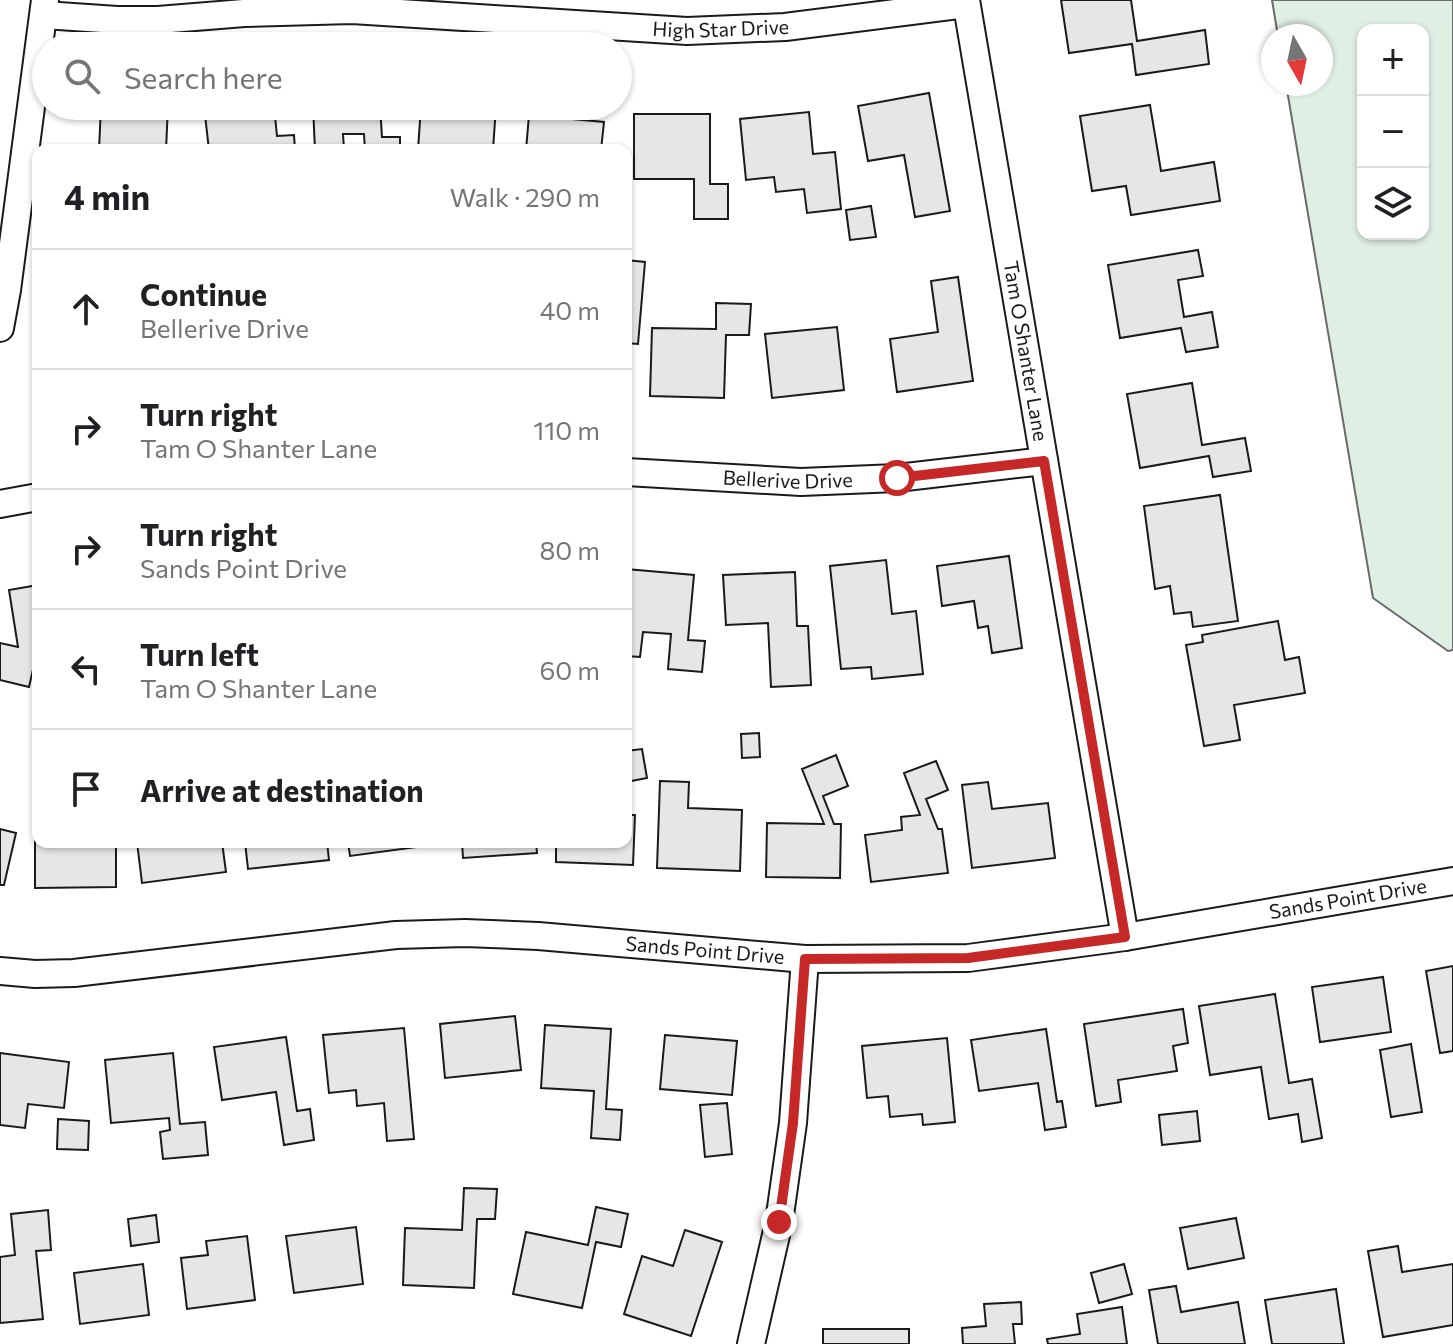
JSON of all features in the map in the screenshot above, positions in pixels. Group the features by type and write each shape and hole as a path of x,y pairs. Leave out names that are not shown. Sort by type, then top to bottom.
{"street":[{"name":"High Star Drive","path":"45,8 117,20 352,10 687,31 785,27 966,2"},
{"name":"Tam O Shanter Lane","path":"966,2 1125,937"},
{"path":"42,32 45,8"},
{"path":"0,328 32,104"},
{"name":"Bellerive Drive","path":"632,472 801,482 897,478 1044,461"},
{"path":"0,504 32,498"},
{"name":"Sands Point Drive","path":"0,971 74,973 396,935 465,933 538,936 805,959 968,958 1125,937 1453,881"},
{"path":"751,1344 779,1222 793,1123 805,959"}],"green space":[{"path":"1272,0 1453,0 1453,650 1448,651 1373,598 1288,96 1333,96 1333,24 1276,24"}],"building":[{"path":"1061,0 1131,0 1137,41 1205,30 1209,64 1136,75 1132,44 1069,53"},
{"path":"929,93 950,211 915,217 904,155 868,161 858,106"},
{"path":"1150,105 1161,171 1214,162 1220,201 1131,215 1126,186 1092,191 1080,116"},
{"path":"809,112 813,154 835,152 841,209 807,213 804,189 776,192 774,177 746,180 740,119"},
{"path":"634,114 710,114 710,184 728,184 728,219 694,219 694,179 634,179"},
{"path":"100,120 167,120 166,144 99,144"},
{"path":"206,120 275,120 277,136 294,135 295,144 208,144"},
{"path":"314,120 381,120 382,137 400,137 400,144 365,144 364,134 343,134 344,144 315,144"},
{"path":"420,120 495,120 493,144 418,144"},
{"path":"529,120 604,122 602,144 527,144"},
{"path":"871,206 876,237 850,240 846,210"},
{"path":"1198,250 1203,276 1178,280 1184,317 1212,312 1218,347 1186,352 1181,328 1120,338 1108,265"},
{"path":"632,261 645,262 638,344 632,344"},
{"path":"958,277 973,381 897,392 890,339 938,332 931,281"},
{"path":"716,303 751,304 749,335 726,335 724,398 650,396 652,328 716,329"},
{"path":"837,327 844,390 772,398 765,334"},
{"path":"1192,383 1202,445 1245,438 1251,471 1213,477 1209,456 1140,468 1127,394"},
{"path":"1220,495 1238,621 1193,627 1191,612 1174,614 1170,586 1155,589 1144,506"},
{"path":"1009,556 1022,648 992,653 988,626 978,628 974,601 942,606 937,566"},
{"path":"886,560 892,614 916,611 923,674 872,679 871,667 841,669 830,566"},
{"path":"632,570 694,575 688,640 705,641 702,672 668,669 671,634 643,632 640,657 632,656"},
{"path":"795,572 797,626 808,626 811,685 771,687 768,623 726,625 723,575"},
{"path":"32,586 32,674 29,687 0,680 0,643 18,647 9,590"},
{"path":"1278,621 1285,660 1299,657 1305,693 1234,705 1240,740 1204,746 1186,645 1203,642 1202,635"},
{"path":"759,733 760,757 742,758 741,734"},
{"path":"642,749 647,778 632,781 632,750"},
{"path":"836,755 848,786 823,796 834,824 841,824 840,878 766,877 767,823 824,824 802,769"},
{"path":"936,761 948,790 926,799 938,829 942,829 948,873 871,882 865,835 902,830 901,817 920,815 904,773"},
{"path":"660,781 689,782 688,808 742,810 740,871 657,868"},
{"path":"988,782 992,809 1048,803 1055,858 972,868 962,785"},
{"path":"632,815 635,815 633,865 556,862 556,848 632,848"},
{"path":"0,829 16,833 4,885 0,885"},
{"path":"35,848 116,848 116,887 35,888"},
{"path":"138,848 223,848 226,872 142,883"},
{"path":"246,848 328,848 329,860 248,869"},
{"path":"349,848 410,848 350,856"},
{"path":"462,848 537,848 537,853 463,858"},
{"path":"1453,966 1453,1051 1440,1053 1426,971"},
{"path":"1383,977 1391,1032 1320,1042 1312,987"},
{"path":"1275,994 1289,1083 1312,1079 1322,1138 1302,1142 1298,1114 1269,1119 1261,1067 1210,1075 1199,1006"},
{"path":"1183,1009 1188,1043 1173,1046 1177,1071 1118,1080 1121,1102 1096,1106 1084,1024"},
{"path":"515,1016 521,1070 445,1078 440,1024"},
{"path":"545,1025 611,1029 606,1109 622,1110 620,1140 591,1138 594,1091 541,1088"},
{"path":"404,1028 414,1139 387,1141 384,1103 357,1106 356,1090 329,1093 323,1035"},
{"path":"1046,1029 1057,1102 1062,1101 1066,1127 1045,1130 1038,1083 979,1091 971,1040"},
{"path":"665,1035 737,1041 732,1095 660,1089"},
{"path":"286,1037 297,1111 310,1109 314,1140 284,1145 276,1092 222,1100 214,1047"},
{"path":"947,1038 955,1122 923,1125 922,1114 890,1117 888,1096 867,1098 862,1046"},
{"path":"1411,1044 1422,1112 1391,1117 1380,1050"},
{"path":"0,1053 69,1062 64,1108 28,1104 25,1128 0,1125"},
{"path":"173,1053 180,1124 205,1122 208,1155 163,1159 160,1132 170,1130 169,1118 111,1123 105,1060"},
{"path":"727,1103 732,1154 705,1157 700,1105"},
{"path":"1197,1111 1200,1141 1162,1145 1159,1115"},
{"path":"58,1119 89,1121 88,1150 57,1149"},
{"path":"464,1188 497,1189 495,1219 477,1219 474,1288 403,1285 405,1228 462,1230"},
{"path":"596,1207 628,1214 621,1247 596,1242 582,1308 513,1294 526,1232 588,1245"},
{"path":"48,1210 51,1250 36,1251 43,1319 0,1323 0,1257 15,1255 11,1214"},
{"path":"156,1215 159,1242 131,1246 128,1219"},
{"path":"1236,1218 1244,1258 1188,1269 1180,1228"},
{"path":"356,1227 363,1284 294,1293 286,1236"},
{"path":"685,1230 722,1242 691,1336 624,1314 642,1256 673,1266"},
{"path":"247,1236 255,1300 187,1309 181,1258 208,1255 206,1241"},
{"path":"1398,1246 1402,1272 1453,1264 1453,1325 1383,1337 1368,1251"},
{"path":"143,1264 149,1315 80,1324 74,1273"},
{"path":"1124,1264 1132,1294 1099,1303 1091,1273"},
{"path":"1176,1286 1181,1312 1238,1302 1245,1344 1158,1344 1149,1290"},
{"path":"1336,1289 1344,1344 1272,1344 1265,1300"},
{"path":"1021,1302 1022,1324 1013,1324 1015,1344 963,1344 962,1328 986,1326 984,1304"},
{"path":"1122,1307 1127,1344 1048,1344 1047,1339 1080,1334 1077,1314"},
{"path":"823,1329 909,1329 909,1344 823,1344"}],"route":[{"path":"779,1222 793,1123 805,959 968,958 1125,937 1044,461 897,478"}]}
